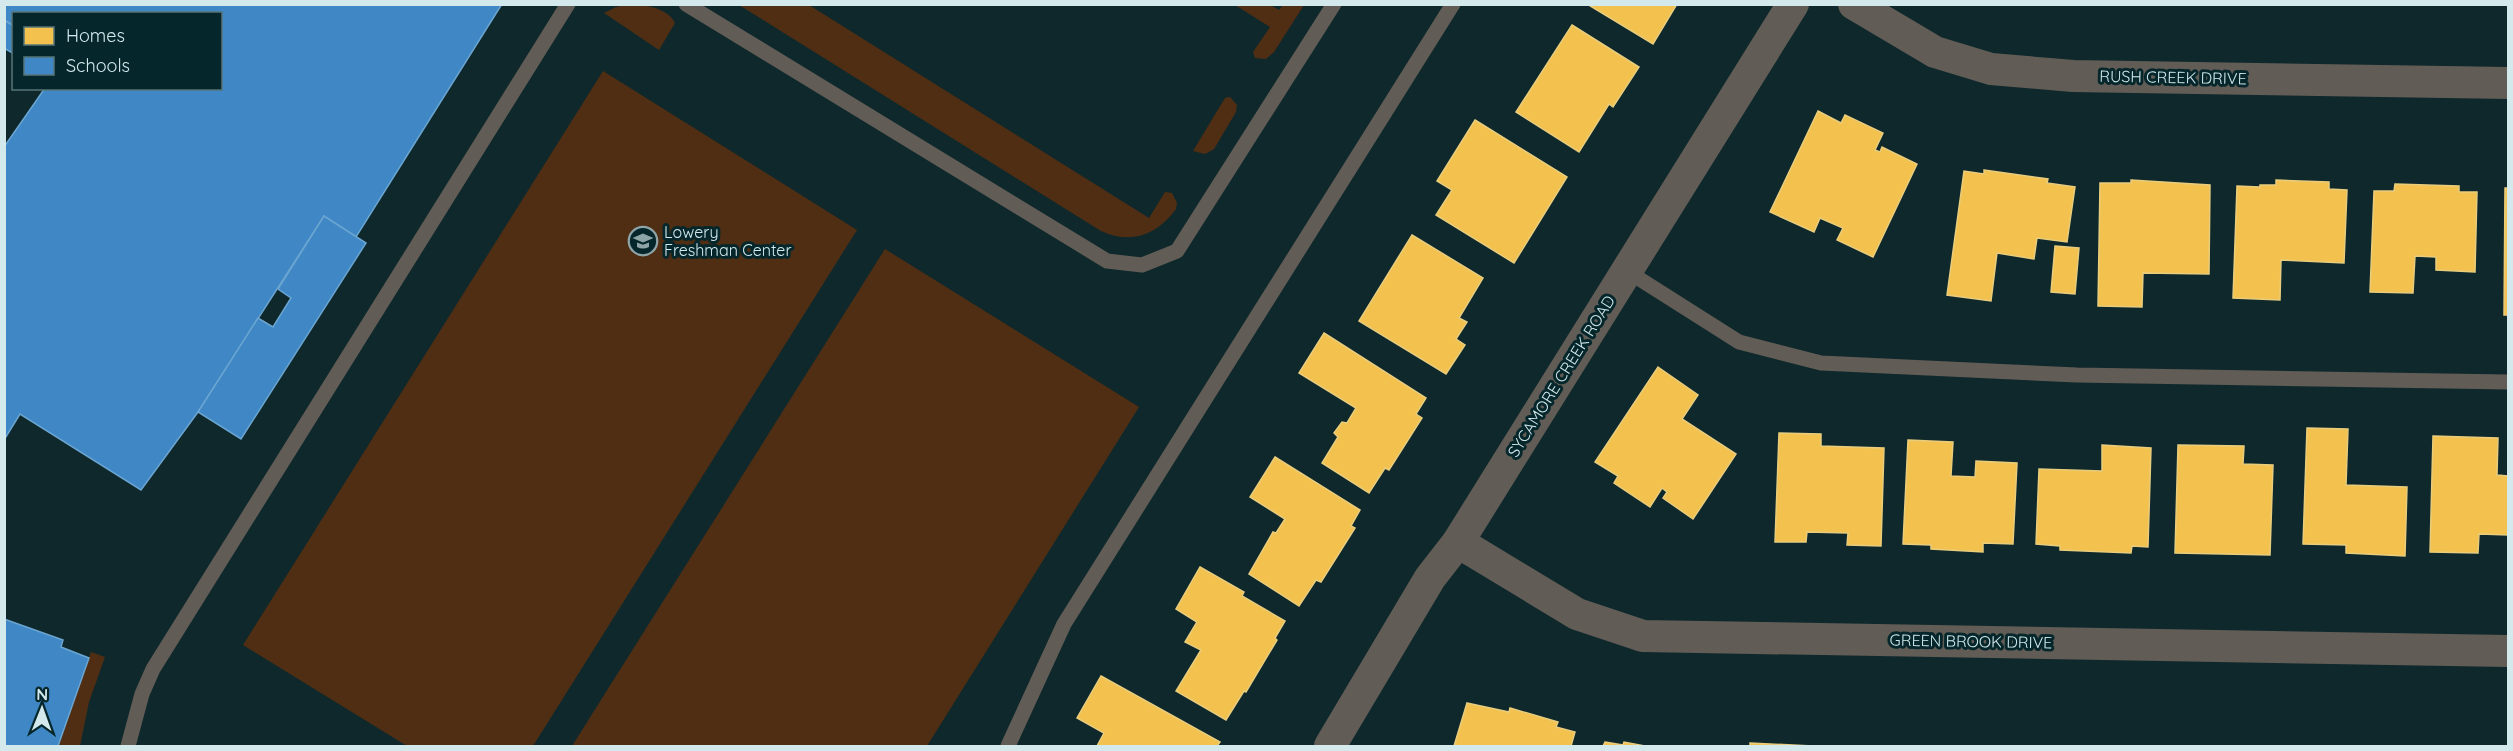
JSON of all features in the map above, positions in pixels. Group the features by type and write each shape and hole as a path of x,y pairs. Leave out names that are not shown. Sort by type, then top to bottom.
{"street":[{"name":"SYCAMORE CREEK ROAD","path":"1330,747 1430,578 1458,542 1793,4"},
{"name":"RUSH CREEK DRIVE","path":"1854,4 1935,52 1991,69 2073,76 2508,83"},
{"name":"GREEN BROOK DRIVE","path":"1458,542 1577,614 1642,636 2508,651"}],"lane":[{"path":"128,747 142,694 153,669 568,4"},
{"path":"686,4 1107,261 1142,265 1177,251 1334,4"},
{"path":"1008,747 1064,624 1453,4"},
{"path":"1626,271 1739,342 1821,363 2077,375 2508,382"}],"shaded area":[{"path":"626,5 639,5 660,10 675,23 659,50 604,13"},
{"path":"739,5 809,5 1149,218 1165,192 1172,193 1177,203 1176,209 1169,218 1143,235 1123,237 1101,231"},
{"path":"1235,5 1270,5 1279,10 1283,5 1304,5 1274,52 1266,59 1255,58 1253,52 1270,27"},
{"path":"603,71 857,230 533,746 407,746 243,645"},
{"path":"1230,97 1237,105 1236,112 1214,149 1205,154 1193,151 1225,98"},
{"path":"885,249 1139,407 927,746 572,746"},
{"path":"91,652 105,657 89,702 80,746 58,746"}],"building: Homes":[{"path":"1587,4 1677,4 1653,44"},
{"path":"1572,25 1639,67 1613,107 1609,104 1579,152 1516,112"},
{"path":"1818,111 1841,123 1845,115 1883,133 1875,150 1880,152 1882,147 1917,164 1873,257 1837,240 1843,228 1820,218 1814,232 1770,212"},
{"path":"1475,120 1567,177 1514,263 1436,215 1452,190 1437,181"},
{"path":"1984,170 2048,179 2047,183 2075,187 2067,242 2037,238 2034,259 1997,253 1991,301 1947,295 1964,171 1984,174"},
{"path":"2131,180 2210,185 2209,274 2143,273 2142,307 2098,306 2100,183 2131,183"},
{"path":"2276,180 2329,182 2329,189 2347,190 2344,263 2281,260 2280,300 2233,298 2237,186 2276,185"},
{"path":"2395,184 2459,186 2459,192 2477,192 2475,272 2436,270 2436,257 2415,256 2413,293 2370,292 2374,191 2394,191"},
{"path":"2505,188 2508,188 2508,315 2504,315"},
{"path":"1412,235 1483,278 1459,318 1467,322 1456,339 1465,345 1446,374 1359,321"},
{"path":"2055,246 2079,248 2075,294 2051,292"},
{"path":"1324,333 1426,398 1416,414 1422,418 1389,470 1385,468 1369,493 1322,463 1338,437 1334,433 1342,422 1347,423 1356,408 1299,373"},
{"path":"1658,367 1698,395 1682,419 1736,454 1693,519 1663,498 1667,492 1662,488 1650,507 1614,483 1618,476 1595,462"},
{"path":"2307,428 2348,429 2346,485 2407,487 2405,556 2346,553 2346,545 2303,544"},
{"path":"1779,433 1821,434 1821,446 1884,448 1881,546 1847,545 1848,533 1807,532 1806,542 1775,542"},
{"path":"2433,436 2498,438 2497,475 2508,476 2508,535 2479,534 2478,553 2430,552"},
{"path":"1908,440 1953,442 1951,476 1975,477 1976,461 2017,463 2013,544 1983,543 1983,552 1931,549 1931,545 1903,544"},
{"path":"2102,445 2151,448 2148,547 2132,546 2131,553 2060,550 2060,546 2036,544 2039,469 2102,471"},
{"path":"2178,445 2244,446 2243,464 2273,465 2270,555 2175,553"},
{"path":"1275,457 1360,510 1351,526 1355,528 1321,582 1316,580 1299,606 1249,574 1273,532 1276,533 1285,519 1250,497"},
{"path":"1200,567 1244,592 1242,596 1285,621 1275,638 1277,640 1246,692 1244,691 1226,720 1176,691 1201,650 1185,642 1197,622 1176,609"},
{"path":"1101,676 1220,742 1217,746 1097,746 1104,733 1077,718"},
{"path":"1467,703 1509,712 1510,708 1558,722 1556,727 1575,732 1571,746 1454,746"},
{"path":"1605,742 1623,745 1624,742 1645,746 1603,746"},
{"path":"1750,743 1813,746 1750,746"}],"building: Schools":[{"path":"4,4 502,4 356,237 324,216 198,412 141,490 20,414 4,440 4,147 44,90 222,90 222,12 12,12 12,25 4,20"},
{"path":"4,20 12,25 12,53 4,48"},
{"path":"324,216 366,243 241,439 198,412 258,318 273,327 291,298 278,289"},
{"path":"4,619 63,640 61,647 89,658 58,746 4,746"}],"place":[{"name":"Lowery Freshman Center","path":"643,241"}]}
